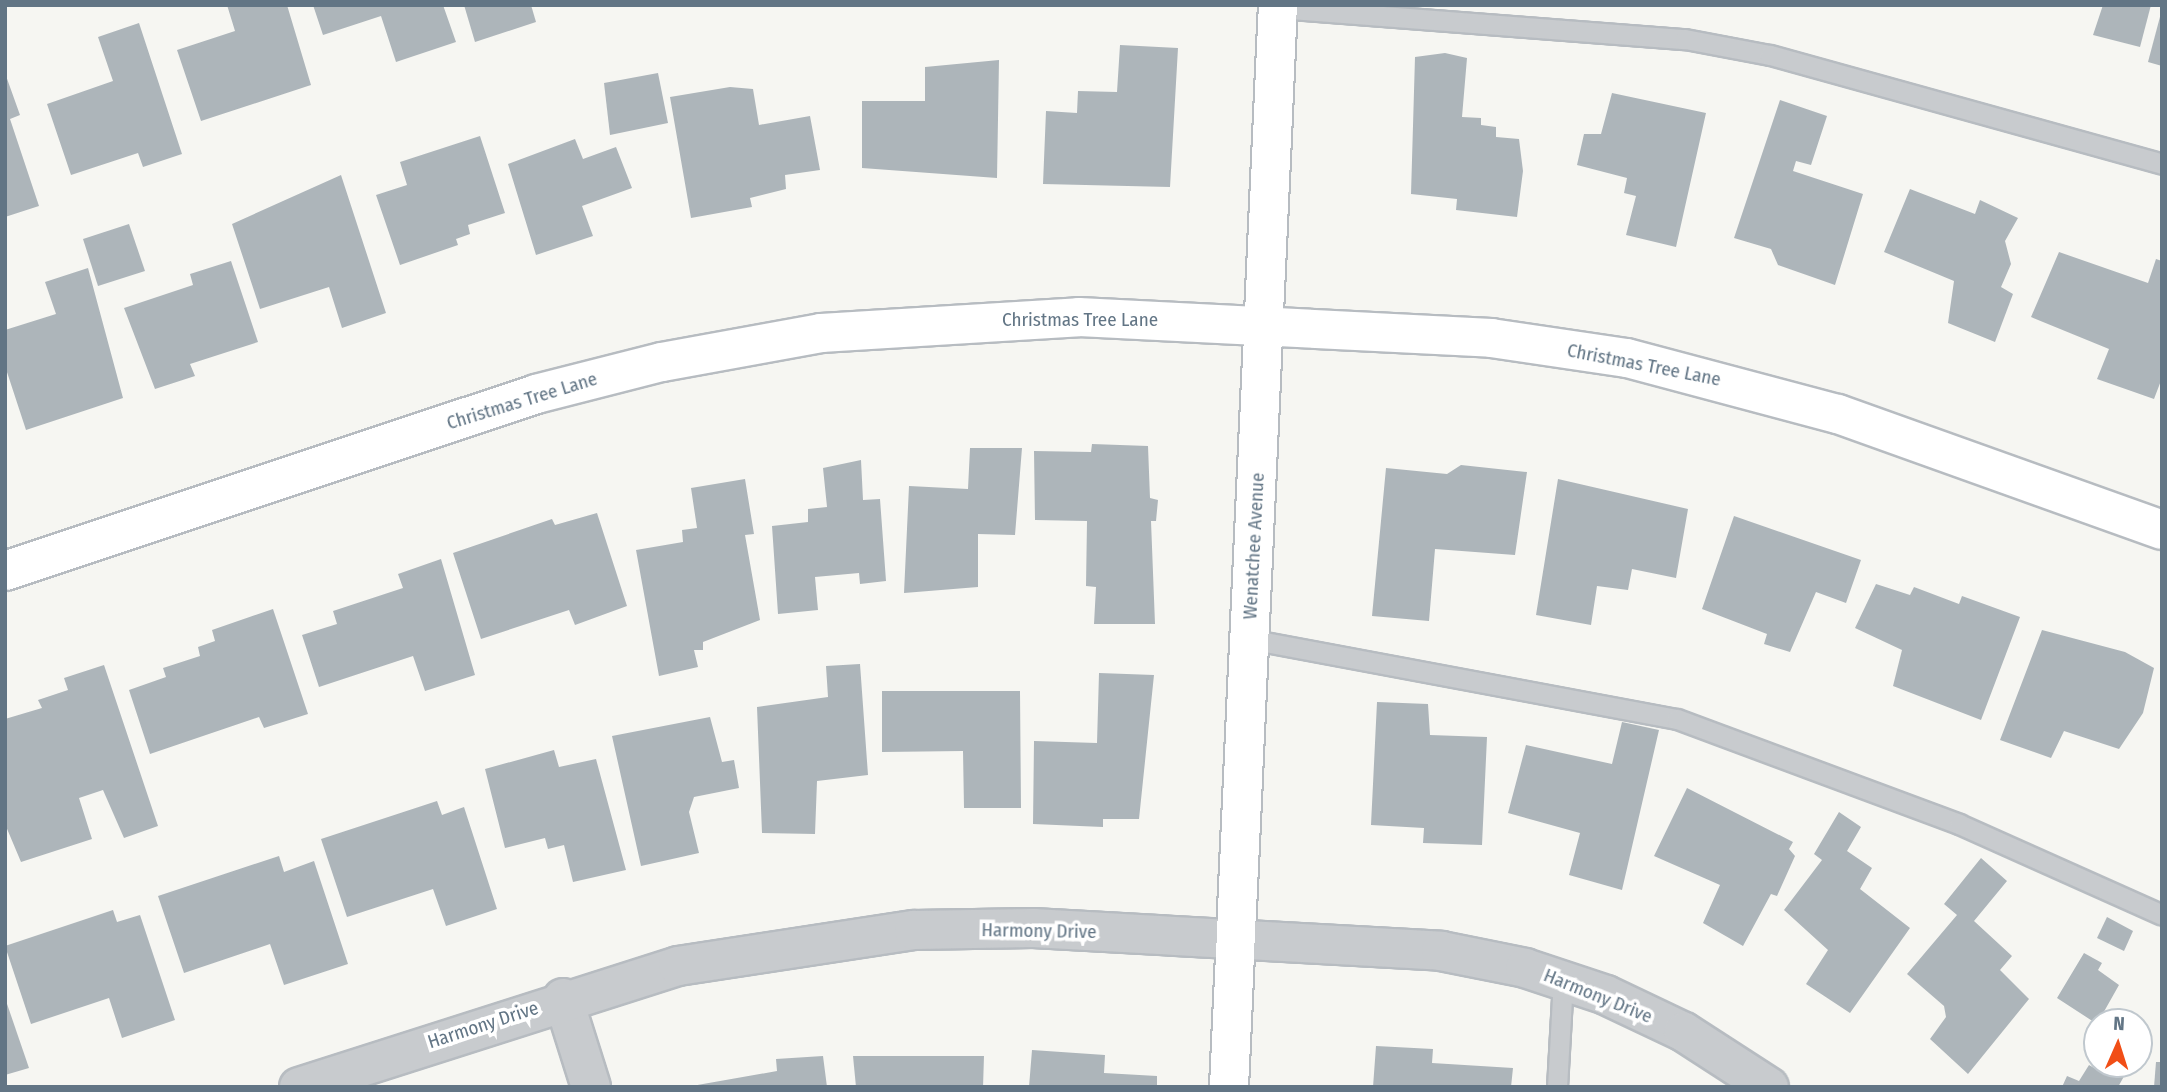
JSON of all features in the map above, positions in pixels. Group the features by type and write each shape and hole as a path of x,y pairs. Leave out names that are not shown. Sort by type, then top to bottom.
{"street":[{"name":"Wenatchee Avenue","path":"1229,1087 1278,6"},
{"name":"Christmas Tree Lane","path":"5,571 536,394 662,362 821,333 950,321 1079,317 1491,338 1653,364 1838,414 2162,530"},
{"name":"Harmony Drive","path":"299,1087 563,998 704,961 914,930 1236,938 1441,951 1563,981 1684,1032 1769,1087"},
{"path":"563,998 591,1087"}],"lane":[{"path":"1278,6 1685,39 1770,55 2162,164"},
{"path":"1249,639 1677,719 1959,824 2162,915"},
{"path":"1557,1087 1563,981"}],"building":[{"path":"227,5 287,5 311,85 201,121 177,50 235,31"},
{"path":"313,5 443,5 456,42 396,62 381,16 323,35"},
{"path":"464,5 531,5 536,22 475,42"},
{"path":"2103,5 2151,5 2140,47 2093,35"},
{"path":"2162,13 2162,66 2148,62"},
{"path":"139,23 182,154 143,167 138,153 71,175 47,104 113,81 98,37"},
{"path":"1120,45 1178,48 1170,187 1043,184 1046,111 1077,113 1078,91 1117,92"},
{"path":"1445,53 1467,58 1462,117 1481,118 1481,125 1496,127 1496,137 1519,139 1523,171 1517,217 1456,210 1457,199 1411,194 1415,57"},
{"path":"999,60 997,178 862,168 862,101 925,101 925,67"},
{"path":"5,73 20,115 10,119 39,206 5,217"},
{"path":"658,73 668,123 610,135 604,83"},
{"path":"730,87 753,89 759,125 810,116 820,170 785,175 786,189 750,198 752,207 691,218 670,97"},
{"path":"1612,93 1706,113 1676,247 1626,235 1636,196 1624,193 1627,178 1577,165 1584,134 1601,134"},
{"path":"1780,100 1827,116 1811,165 1796,161 1793,171 1863,194 1835,285 1778,265 1771,249 1734,238"},
{"path":"480,136 505,213 468,225 470,234 456,239 458,245 400,265 376,195 407,185 400,162"},
{"path":"575,139 583,159 616,147 632,188 582,206 593,236 536,255 508,164"},
{"path":"341,175 386,313 342,328 329,287 260,309 232,224"},
{"path":"1910,189 1975,214 1980,200 2018,218 2005,241 2011,264 2001,287 2013,294 1995,342 1948,323 1954,281 1884,252"},
{"path":"129,224 145,271 98,286 83,239"},
{"path":"2059,252 2148,283 2156,259 2162,261 2162,378 2154,399 2097,379 2109,349 2031,317"},
{"path":"231,261 258,342 190,364 195,376 155,389 124,308 193,285 190,274"},
{"path":"88,268 123,398 26,430 5,366 5,330 56,314 45,282"},
{"path":"1092,444 1148,446 1150,498 1158,500 1156,521 1151,521 1155,624 1094,624 1096,587 1086,586 1087,521 1035,520 1034,451 1091,452"},
{"path":"970,448 1022,448 1015,535 978,534 978,587 904,593 909,486 968,489"},
{"path":"861,460 863,500 880,499 886,581 860,584 859,573 815,577 818,610 778,614 772,526 808,522 808,509 827,507 823,468"},
{"path":"1461,465 1527,472 1515,555 1435,549 1429,621 1372,616 1386,468 1447,474"},
{"path":"745,479 754,534 745,535 760,620 703,642 703,650 694,650 698,667 659,676 636,550 683,542 682,530 697,528 691,488"},
{"path":"1558,479 1688,509 1676,578 1632,569 1628,590 1597,586 1591,625 1536,615"},
{"path":"597,513 627,606 575,625 569,610 481,639 453,553 552,519 555,525"},
{"path":"1734,516 1861,560 1846,603 1816,592 1790,652 1764,644 1767,634 1702,609"},
{"path":"441,559 475,675 425,691 413,656 319,687 302,635 337,624 333,611 403,588 398,574"},
{"path":"1876,584 1910,595 1914,587 1959,604 1962,596 2020,617 1981,720 1893,686 1902,650 1855,628"},
{"path":"273,609 308,714 264,728 259,717 150,754 129,690 166,677 163,668 200,656 198,647 215,641 212,630"},
{"path":"2042,630 2125,652 2154,668 2143,713 2119,749 2064,731 2051,758 2000,740"},
{"path":"860,664 868,775 817,781 815,834 762,833 757,707 828,697 826,666"},
{"path":"104,665 158,826 124,838 103,790 79,798 92,839 21,862 5,824 5,719 42,708 38,700 68,690 64,678"},
{"path":"1099,673 1154,675 1139,819 1103,819 1103,827 1033,824 1034,741 1097,743"},
{"path":"882,691 1020,691 1021,808 964,808 963,751 882,752"},
{"path":"1377,702 1428,704 1430,735 1487,737 1482,845 1423,843 1424,828 1371,825"},
{"path":"710,717 722,762 734,760 739,788 694,797 689,812 699,853 641,866 612,736"},
{"path":"1622,722 1659,730 1622,890 1569,875 1580,833 1508,813 1526,745 1612,764"},
{"path":"554,750 559,767 596,759 626,870 573,882 564,845 548,849 545,838 505,848 485,769"},
{"path":"1687,788 1793,842 1789,849 1795,856 1777,896 1771,894 1743,946 1703,923 1720,885 1654,856"},
{"path":"437,801 442,815 464,807 497,909 446,926 433,889 347,917 321,839"},
{"path":"1839,812 1861,827 1847,851 1872,868 1860,889 1910,928 1850,1013 1806,984 1828,950 1784,910 1822,860 1814,854"},
{"path":"279,856 284,872 314,861 348,964 284,985 270,944 184,973 158,896"},
{"path":"1981,858 2007,881 1974,921 2012,956 2000,970 2029,999 1968,1074 1930,1039 1946,1017 1944,1006 1907,974 1957,915 1944,904"},
{"path":"113,910 117,922 140,915 175,1020 122,1038 109,998 31,1024 5,946"},
{"path":"2107,917 2133,931 2124,951 2097,938"},
{"path":"2084,953 2102,963 2098,970 2119,985 2106,1008 2083,1008 2083,1015 2057,998"},
{"path":"5,998 29,1068 5,1075"},
{"path":"1376,1046 1433,1049 1432,1063 1513,1068 1511,1087 1373,1087"},
{"path":"1032,1050 1105,1055 1104,1073 1157,1076 1157,1087 1029,1087"},
{"path":"823,1056 827,1087 686,1087 777,1071 776,1059"},
{"path":"853,1056 984,1056 983,1087 856,1087"},
{"path":"2156,1062 2162,1062 2162,1087 2154,1087"},
{"path":"2083,1075 2083,1078 2123,1078 2118,1087 2062,1087 2067,1076 2079,1081"}]}
